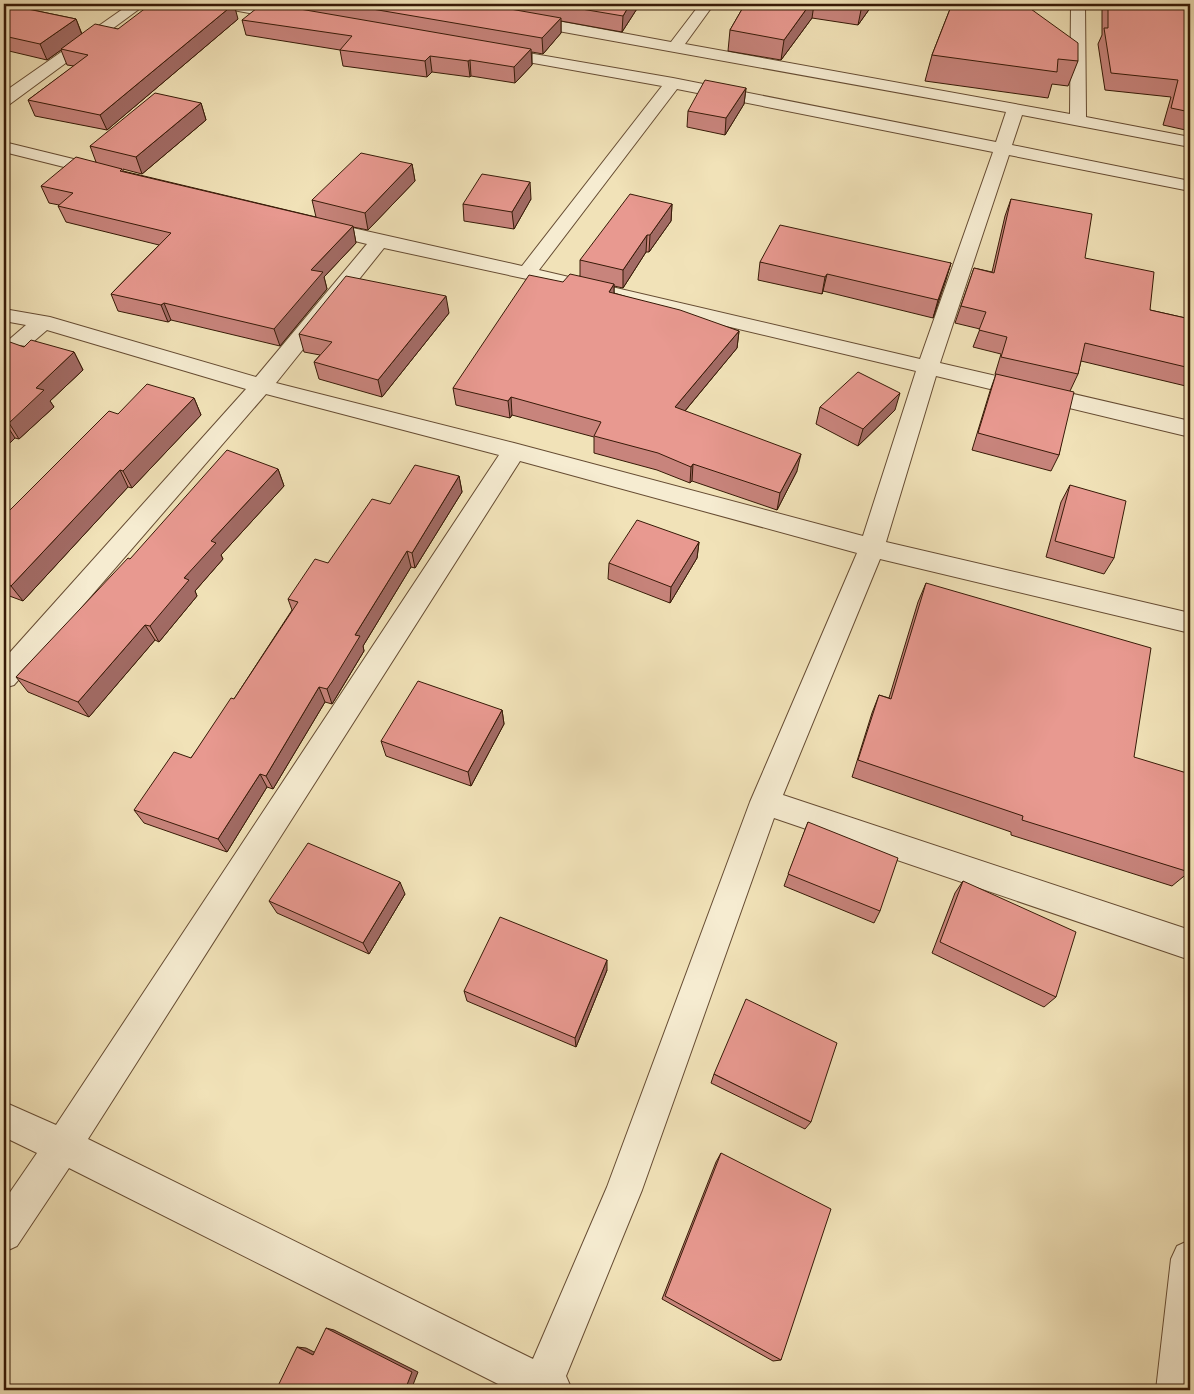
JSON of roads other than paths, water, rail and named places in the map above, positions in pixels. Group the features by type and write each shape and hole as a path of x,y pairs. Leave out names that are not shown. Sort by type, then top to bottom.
{"street":[{"path":"4,100 139,4"},
{"path":"222,4 310,19"},
{"path":"675,47 707,4"},
{"path":"1078,4 1078,120"},
{"path":"509,18 1078,120 1190,142"},
{"path":"477,49 673,83 1190,186"},
{"path":"527,273 673,83"},
{"path":"4,1119 63,1146 545,1388 624,1190 765,802 872,548 928,367 1016,109"},
{"path":"4,147 119,176"},
{"path":"302,222 1190,428"},
{"path":"4,677 261,386 379,241"},
{"path":"4,315 44,322 261,386 514,451 872,548 1190,623"},
{"path":"4,355 44,322"},
{"path":"4,1233 63,1146 514,451"},
{"path":"765,802 1190,945"},
{"path":"1176,1390 1190,1259"}]}
